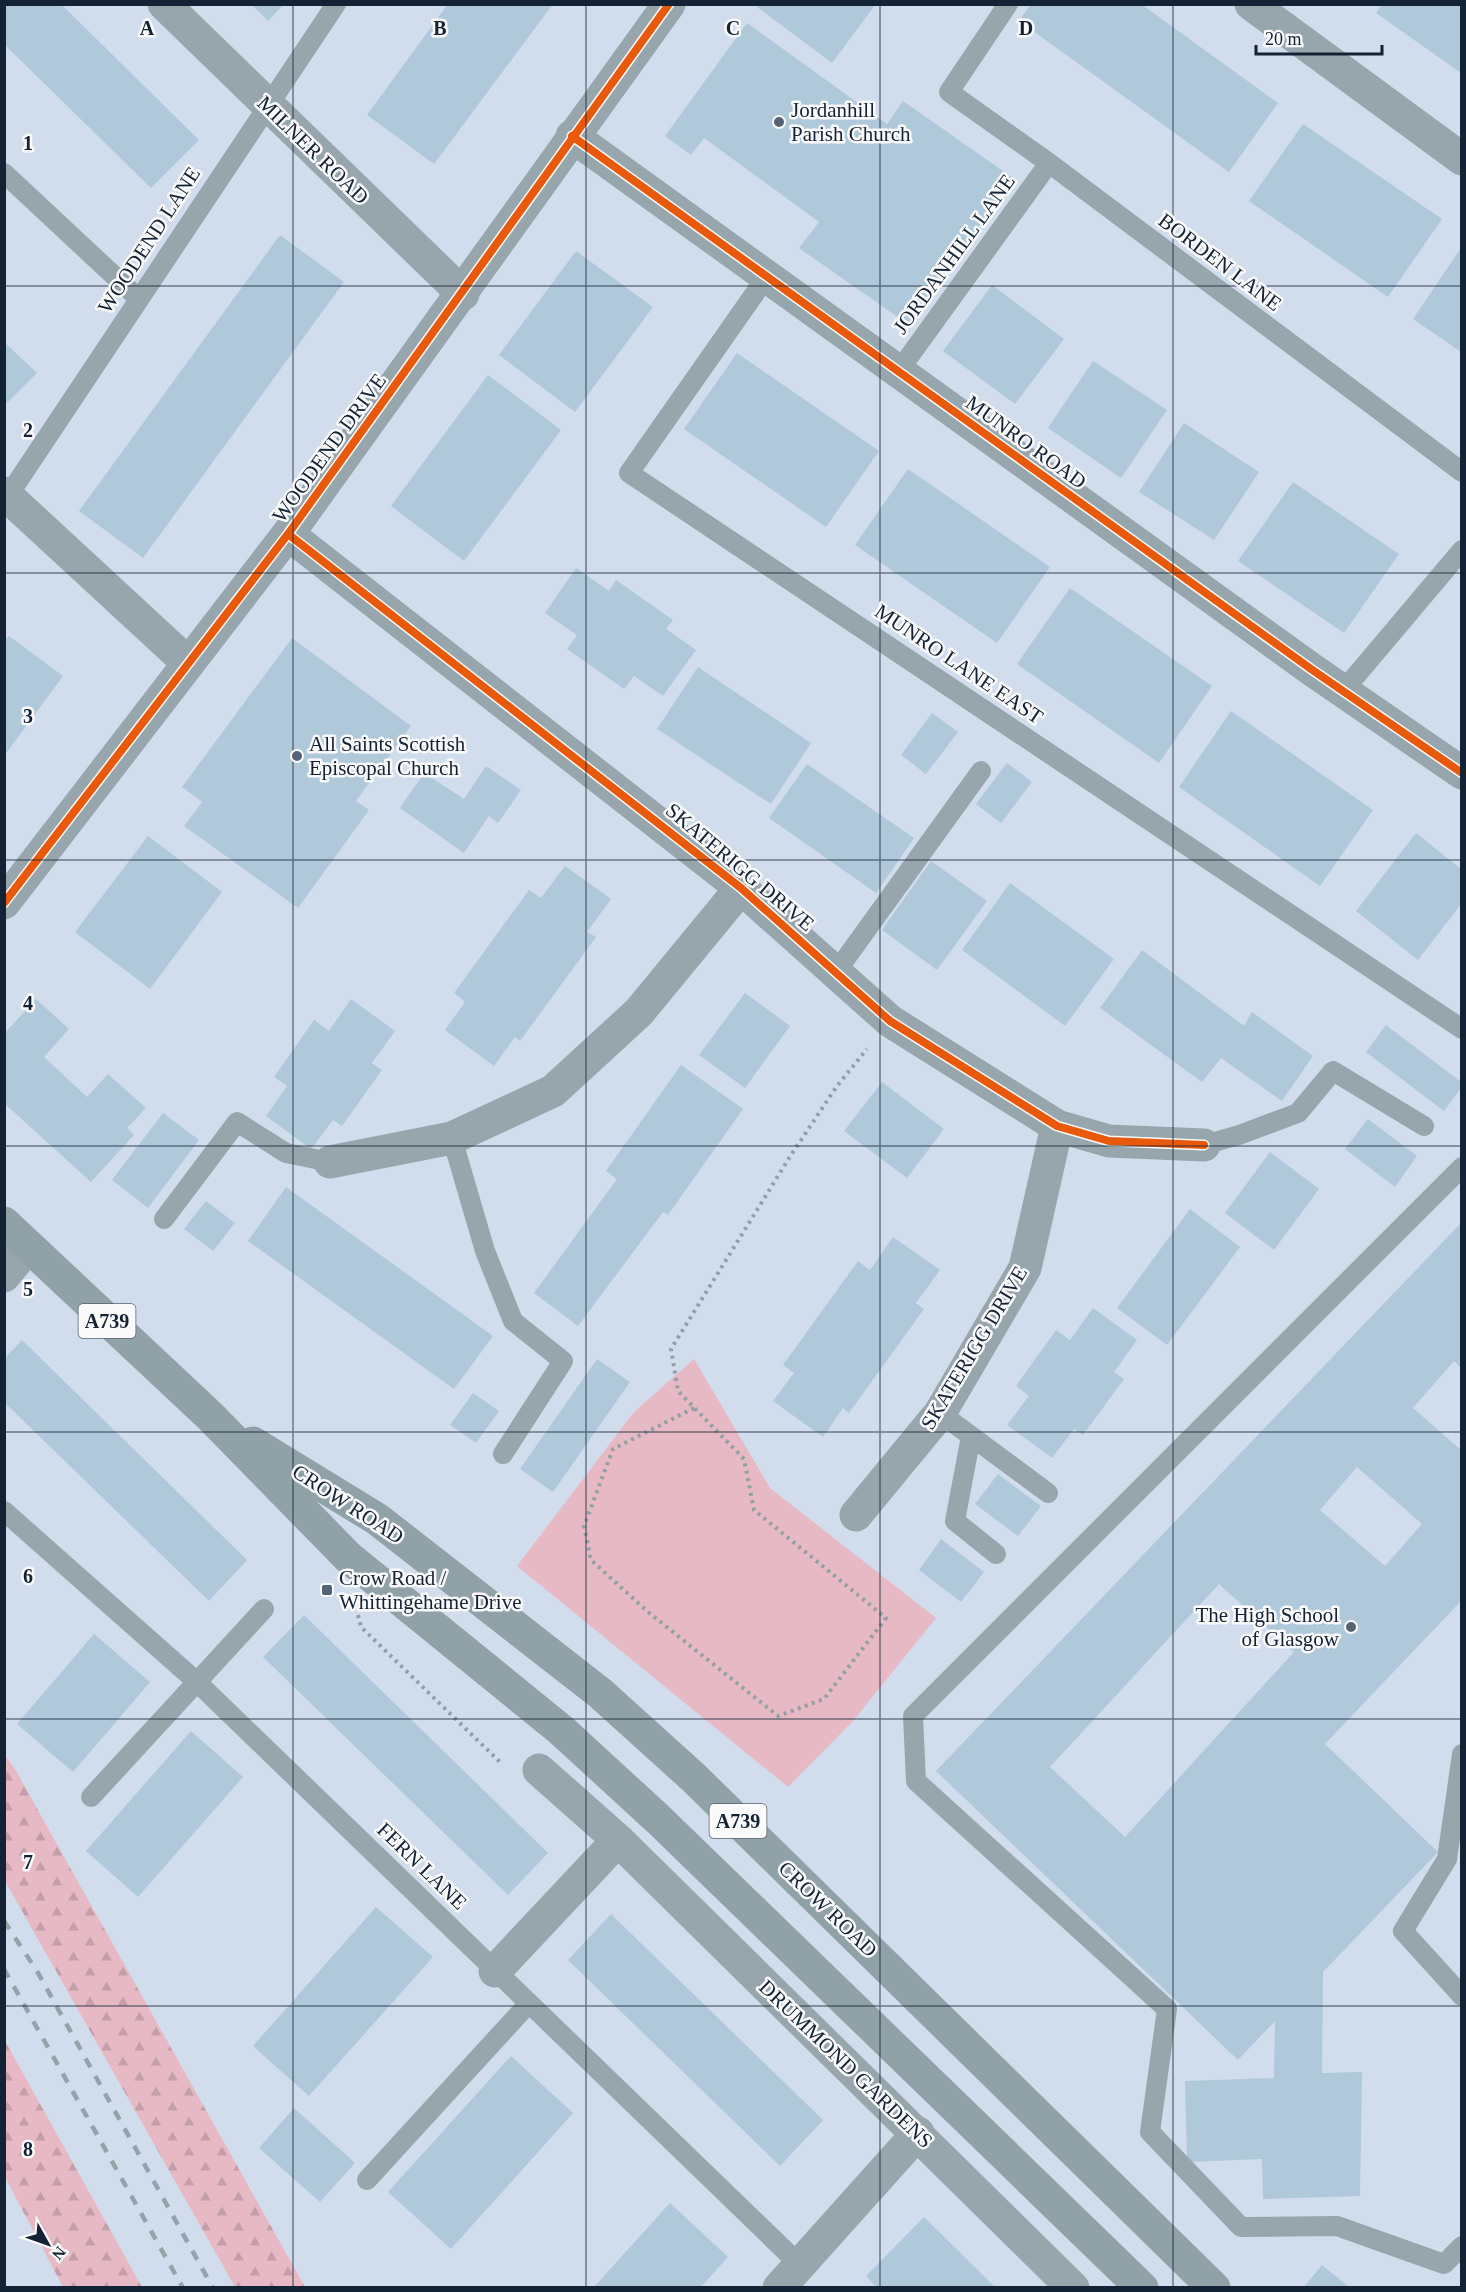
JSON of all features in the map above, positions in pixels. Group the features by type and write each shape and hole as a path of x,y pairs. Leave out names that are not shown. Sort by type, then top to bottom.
{"main road":[{"name":"CROW ROAD","path":"4,1223 210,1417 348,1557 543,1715 650,1812 1142,2288"},
{"name":"CROW ROAD","path":"210,1417 377,1519 600,1693 694,1778 1214,2288"}],"street":[{"name":"MILNER ROAD","path":"164,4 463,294"},
{"name":"WOODEND DRIVE","path":"4,903 288,534 463,294 572,136 669,4"},
{"path":"1251,4 1461,159"},
{"name":"MUNRO ROAD","path":"572,136 1343,691 1461,773"},
{"path":"6,497 188,663"},
{"name":"SKATERIGG DRIVE","path":"288,534 741,888 890,1021 1057,1126 1109,1141 1204,1145"},
{"path":"330,1162 452,1138 553,1091 639,1012 741,888"},
{"name":"SKATERIGG DRIVE","path":"856,1515 940,1413 1025,1268 1057,1126"},
{"path":"4,1276 28,1247"},
{"name":"DRUMMOND GARDENS","path":"539,1770 618,1840 1073,2288"},
{"path":"495,1971 618,1840"},
{"path":"789,2276 918,2133"}],"lane":[{"name":"WOODEND LANE","path":"6,497 336,4"},
{"name":"BORDEN LANE","path":"1008,4 949,92 1461,472"},
{"name":"JORDANHILL LANE","path":"898,372 1049,164"},
{"path":"4,173 139,298"},
{"name":"MUNRO LANE EAST","path":"766,276 629,473 1461,1029"},
{"path":"1343,691 1461,550"},
{"path":"837,972 981,771"},
{"path":"1204,1145 1239,1136 1298,1113 1333,1071 1424,1126"},
{"path":"164,1219 237,1122 286,1153 330,1162"},
{"path":"452,1138 485,1251 513,1321 563,1361 503,1454"},
{"path":"1461,1167 913,1716 916,1781 1167,2009 1150,2132 1241,2227 1337,2226 1444,2264 1461,2246"},
{"path":"940,1413 1048,1492"},
{"path":"971,1436 955,1521 996,1554"},
{"name":"FERN LANE","path":"4,1511 197,1682 529,2003 789,2276"},
{"path":"91,1797 264,1609"},
{"path":"1461,1754 1448,1859 1403,1931 1461,1996"},
{"path":"367,2180 529,2003"}],"path":[{"path":"694,1408 614,1449 584,1526 591,1560 648,1612 777,1716 824,1699 886,1618 754,1510 744,1459 678,1391 671,1349 791,1155 837,1086 890,1021"},
{"path":"348,1557 361,1627 515,1776 539,1770"}],"green space":[{"path":"694,1359 770,1488 936,1618 853,1721 788,1787 517,1566 634,1412"},
{"path":"5,1755 305,2287 235,2287 5,1881"},
{"path":"5,2041 142,2287 63,2287 5,2177"}],"building":[{"path":"4,4 61,4 199,140 151,188 4,44"},
{"path":"251,4 284,4 268,21"},
{"path":"448,4 553,4 434,164 367,115"},
{"path":"759,4 876,4 832,63 757,7"},
{"path":"1031,4 1141,4 1278,103 1229,172 1019,21"},
{"path":"1382,4 1461,4 1461,73 1376,13"},
{"path":"747,23 887,124 903,101 1013,178 909,325 799,248 819,222 704,138 691,155 665,136"},
{"path":"1303,124 1442,219 1388,297 1249,201"},
{"path":"280,235 344,282 143,558 79,511"},
{"path":"1461,248 1461,352 1413,319"},
{"path":"576,251 653,307 575,412 499,355"},
{"path":"992,285 1064,339 1015,404 943,351"},
{"path":"4,342 37,373 4,406"},
{"path":"737,353 879,451 826,527 684,429"},
{"path":"1093,361 1167,410 1121,478 1048,428"},
{"path":"488,375 561,430 464,561 391,506"},
{"path":"1184,423 1259,472 1214,540 1139,492"},
{"path":"908,469 1050,567 997,643 855,545"},
{"path":"1293,482 1399,554 1344,633 1238,561"},
{"path":"576,568 609,591 616,580 673,620 666,629 696,650 663,696 634,676 624,689 567,649 577,635 545,613"},
{"path":"1070,588 1212,686 1159,763 1017,664"},
{"path":"9,636 63,676 4,756 4,641"},
{"name":"All Saints Scottish Episcopal Church","path":"292,638 411,726 356,801 369,810 298,908 184,826 202,802 182,787"},
{"path":"698,667 811,743 771,804 657,729"},
{"path":"1231,711 1373,810 1320,886 1179,787"},
{"path":"932,713 958,732 926,774 901,755"},
{"path":"1007,763 1032,782 1001,823 976,804"},
{"path":"807,764 914,838 876,893 769,818"},
{"path":"486,766 521,790 498,823 489,816 464,853 400,808 424,773 464,799"},
{"path":"1416,833 1461,869 1461,904 1418,960 1356,911"},
{"path":"148,836 222,892 150,989 75,932"},
{"path":"931,861 987,901 937,970 882,930"},
{"path":"565,866 611,899 587,932 596,937 520,1041 515,1037 494,1066 445,1030 465,1002 454,993 529,890 541,898"},
{"path":"1010,883 1114,959 1065,1026 962,950"},
{"path":"1142,950 1244,1026 1252,1012 1313,1056 1282,1101 1221,1058 1202,1082 1100,1008"},
{"path":"745,993 790,1026 745,1088 699,1055"},
{"path":"36,999 69,1029 44,1057 87,1097 108,1074 146,1108 127,1128 134,1135 91,1182 4,1103 4,1034"},
{"path":"351,999 395,1031 372,1063 382,1070 342,1126 333,1120 311,1149 266,1116 287,1086 274,1077 314,1020 329,1031"},
{"path":"1386,1025 1461,1082 1461,1088 1444,1111 1366,1052"},
{"path":"681,1065 743,1109 668,1215 663,1212 578,1326 534,1293 617,1179 606,1171"},
{"path":"882,1082 944,1129 907,1178 844,1131"},
{"path":"163,1113 199,1140 148,1208 112,1180"},
{"path":"1368,1119 1417,1156 1395,1187 1345,1149"},
{"path":"1270,1152 1319,1189 1274,1250 1225,1213"},
{"path":"286,1187 493,1336 454,1389 248,1241"},
{"path":"206,1201 235,1223 213,1251 184,1229"},
{"path":"1190,1209 1240,1247 1167,1345 1117,1308"},
{"name":"The High School of Glasgow","path":"1461,1223 1461,1368 1454,1361 1413,1408 1461,1450 1461,1601 1325,1744 1438,1852 1323,1972 1322,2073 1362,2072 1360,2196 1263,2199 1262,2159 1187,2162 1185,2081 1274,2078 1275,2021 1238,2060 936,1771","holes":["1357,1467 1422,1524 1385,1566 1320,1510","1219,1584 1294,1652 1125,1837 1050,1767"]},
{"path":"893,1237 940,1270 916,1303 924,1309 849,1413 843,1408 823,1437 773,1401 794,1373 783,1365 858,1261 870,1270"},
{"path":"1093,1308 1137,1340 1114,1372 1124,1379 1083,1435 1074,1429 1052,1458 1007,1425 1029,1396 1016,1386 1056,1330 1070,1340"},
{"path":"22,1340 247,1560 209,1601 4,1402 4,1359"},
{"path":"597,1359 630,1382 553,1492 520,1469"},
{"path":"473,1393 499,1411 476,1443 450,1425"},
{"path":"998,1474 1041,1506 1018,1536 975,1504"},
{"path":"941,1539 984,1572 961,1602 919,1570"},
{"path":"304,1615 548,1853 508,1895 263,1657"},
{"path":"94,1634 150,1682 73,1772 17,1724"},
{"path":"191,1731 243,1777 138,1897 86,1851"},
{"path":"376,1907 433,1957 309,2096 253,2046"},
{"path":"611,1914 823,2120 780,2166 568,1960"},
{"path":"511,2056 573,2113 451,2249 388,2192"},
{"path":"294,2108 355,2163 320,2202 259,2148"},
{"path":"670,2203 728,2257 700,2288 593,2288"},
{"path":"924,2217 996,2288 877,2288 866,2276"},
{"path":"1322,2265 1350,2288 1303,2288"}],"railway":[{"path":"4,1921 37,1971 213,2288"},
{"path":"4,1969 183,2288"}],"cycle path":[{"path":"4,903 288,534 669,4"},
{"path":"572,136 1311,669 1462,773"},
{"path":"288,534 741,888 890,1021 1057,1126 1109,1141 1204,1145"}],"place":[{"name":"Jordanhill Parish Church","path":"779,122"},
{"name":"All Saints Scottish Episcopal Church","path":"297,756"},
{"name":"Crow Road / Whittingehame Drive","path":"327,1590"},
{"name":"The High School of Glasgow","path":"1351,1627"}]}
